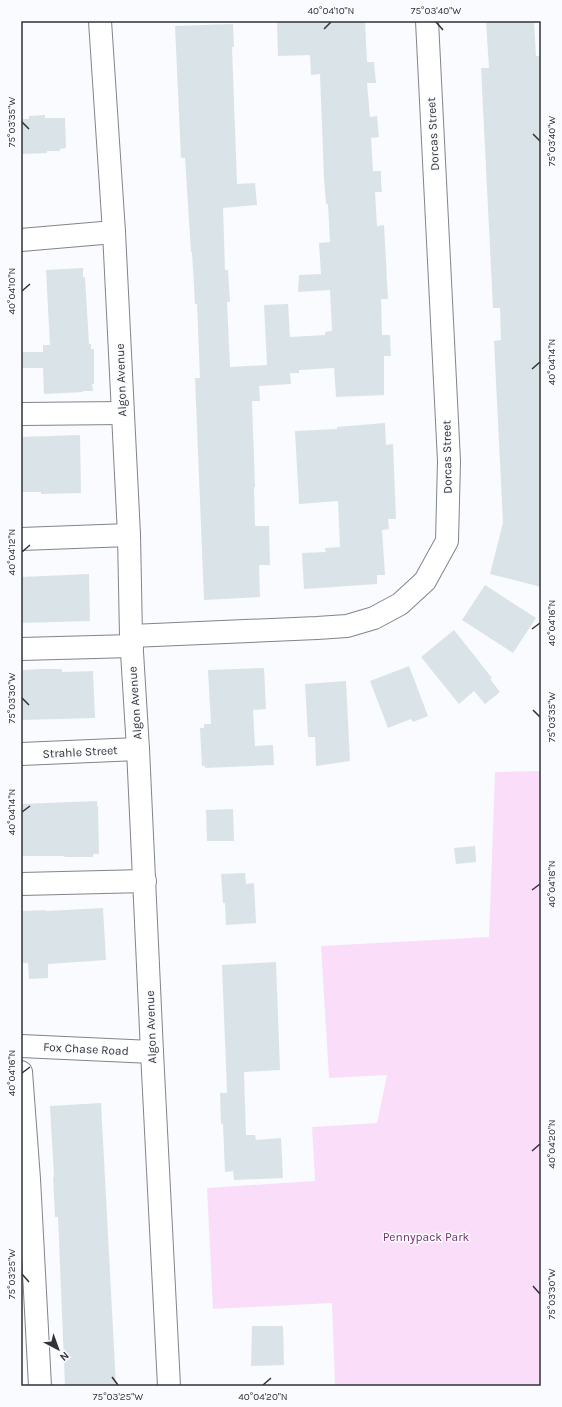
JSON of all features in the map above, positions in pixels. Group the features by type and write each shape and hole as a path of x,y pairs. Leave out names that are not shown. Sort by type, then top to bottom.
{"street":[{"name":"Algon Avenue","path":"100,21 114,232 128,535 131,641 145,881 169,1386"},
{"name":"Dorcas Street","path":"21,649 347,626 374,618 400,604 424,581 447,541 449,461 427,21"},
{"path":"21,240 114,232"},
{"path":"21,414 122,413"},
{"path":"21,538 128,535"},
{"name":"Strahle Street","path":"21,754 138,749"},
{"path":"21,884 145,881"},
{"name":"Fox Chase Road","path":"21,1046 152,1052"},
{"path":"21,1072 25,1179 40,1386"}],"green space":[{"name":"Pennypack Park","path":"541,771 541,1386 335,1386 332,1303 213,1309 207,1188 315,1181 312,1127 377,1123 387,1075 329,1078 321,946 489,937 495,772"}],"building":[{"path":"277,21 365,21 367,62 374,62 376,83 367,83 370,117 377,116 379,137 371,138 373,171 381,171 382,192 375,192 377,226 384,225 388,299 381,299 382,335 390,335 391,356 384,356 384,395 336,397 334,368 299,370 299,373 290,373 291,384 259,386 260,401 252,401 255,526 269,526 270,565 259,565 260,597 204,600 195,378 200,378 197,304 195,304 185,158 181,158 175,26 233,24 234,47 232,47 237,184 255,183 257,205 223,208 225,270 228,270 230,302 227,302 230,367 267,365 264,305 288,304 290,337 325,335 325,332 332,331 330,290 298,292 299,275 321,274 319,243 330,242 328,204 326,204 324,178 320,74 311,75 310,55 278,56"},
{"path":"486,21 534,21 536,56 540,56 541,587 490,574 503,523 494,341 501,340 500,308 493,308 481,68 489,68"},
{"path":"45,115 45,118 65,118 66,148 60,149 60,151 47,151 47,153 21,154 21,119 29,119 29,116"},
{"path":"83,268 83,277 85,277 89,344 91,344 91,349 94,349 93,391 44,394 43,368 21,368 21,352 43,352 43,345 50,345 46,270"},
{"path":"385,423 386,445 393,444 396,519 388,519 389,529 382,530 385,575 377,575 377,584 304,589 302,553 326,552 325,548 340,547 338,501 299,504 295,431 337,429 337,427"},
{"path":"80,435 81,493 41,494 41,492 21,492 21,437"},
{"path":"89,574 90,621 21,623 21,577"},
{"path":"485,585 536,618 513,653 462,620"},
{"path":"454,630 492,678 490,679 500,692 485,704 474,691 459,704 421,657"},
{"path":"409,666 428,716 413,722 411,719 388,728 370,681"},
{"path":"264,668 266,709 253,710 255,746 273,745 274,765 205,768 205,766 202,766 200,728 204,728 204,724 211,724 208,670"},
{"path":"62,669 62,672 93,671 95,718 21,720 21,673 23,673 23,670"},
{"path":"346,681 350,761 316,766 315,737 308,737 305,684"},
{"path":"97,801 99,854 93,854 93,857 21,856 21,804"},
{"path":"233,809 234,841 207,841 206,810"},
{"path":"475,846 476,862 456,864 454,848"},
{"path":"245,873 246,884 254,883 256,923 226,925 221,874"},
{"path":"103,908 106,960 48,964 48,978 29,979 28,963 21,963 21,911"},
{"path":"276,962 280,1070 244,1072 246,1135 255,1135 256,1140 281,1138 283,1178 234,1180 233,1171 225,1172 223,1124 221,1124 220,1093 227,1093 222,965"},
{"path":"101,1103 116,1386 65,1386 58,1217 55,1217 50,1106"},
{"path":"252,1326 283,1326 284,1365 251,1366"}]}
